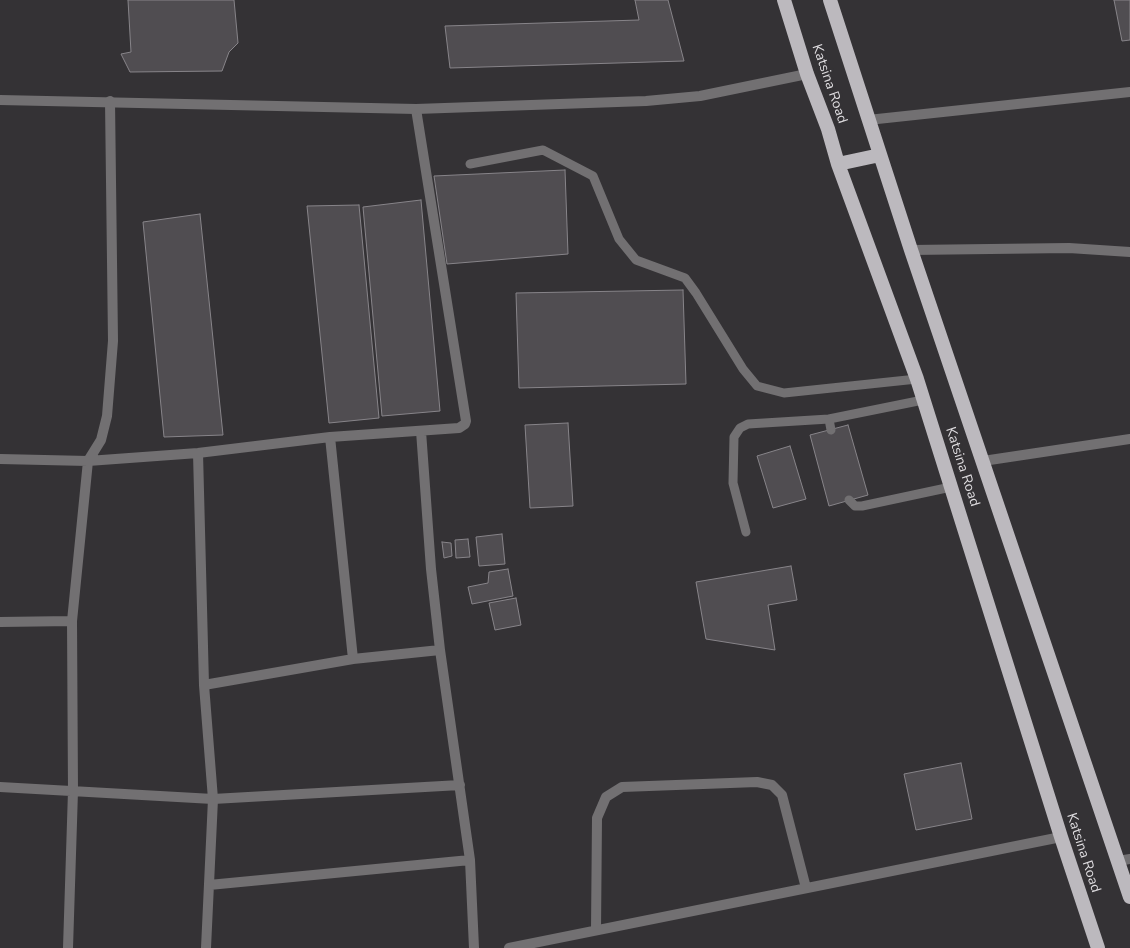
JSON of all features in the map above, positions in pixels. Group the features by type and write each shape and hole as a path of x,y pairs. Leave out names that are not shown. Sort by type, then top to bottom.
{"highway":[{"name":"Katsina Road","path":"784,0 838,164 917,379 1061,837 1098,948"},
{"path":"830,0 911,250 983,461 1124,860 1130,897"},
{"path":"838,164 880,155"}],"street":[{"path":"0,100 416,109 646,101 700,96 807,74"},
{"path":"868,120 1130,92"},
{"path":"68,948 73,791 72,621 88,461 101,440 107,416 113,341 110,101"},
{"path":"0,460 88,461 198,453 330,437 459,428 465,424 416,109"},
{"path":"911,250 1069,248 1130,252"},
{"path":"421,431 431,569 440,650 470,860 474,948"},
{"path":"330,437 353,659"},
{"path":"983,461 1130,439"},
{"path":"198,453 204,685 213,799 206,948"},
{"path":"0,622 72,621"},
{"path":"204,685 353,659 440,650"},
{"path":"596,930 597,818 606,798 622,787 758,782 772,785 782,795 806,888"},
{"path":"0,787 213,799 460,785"},
{"path":"509,948 1061,837"},
{"path":"209,885 470,860"}],"lane":[{"path":"470,164 543,150 594,176 619,239 636,260 685,278 757,386 784,393 917,379"},
{"path":"746,532 733,484 734,437 740,428 748,424 829,419 923,400"},
{"path":"829,419 831,430"},
{"path":"849,500 855,506 862,506 951,487"}],"building":[{"path":"128,0 234,0 238,43 229,52 222,71 130,72 121,54 131,52"},
{"path":"635,0 668,0 684,61 450,68 445,26 639,20"},
{"path":"1114,0 1130,0 1130,40 1122,41"},
{"path":"565,170 568,254 447,264 434,176"},
{"path":"421,200 440,411 382,416 363,207"},
{"path":"359,205 379,418 329,423 307,206"},
{"path":"200,214 223,435 164,437 143,222"},
{"path":"683,290 686,384 519,388 516,293"},
{"path":"568,423 573,506 530,508 525,425"},
{"path":"848,425 868,495 829,506 810,435"},
{"path":"790,446 806,499 773,508 757,456"},
{"path":"502,534 505,564 479,566 476,537"},
{"path":"468,539 470,557 456,558 455,540"},
{"path":"442,542 451,543 452,556 444,558"},
{"path":"791,566 797,600 768,605 775,650 706,639 696,582"},
{"path":"508,569 513,596 472,604 468,587 488,583 489,572"},
{"path":"516,598 521,625 495,630 489,603"},
{"path":"961,763 972,819 916,830 904,774"}]}
